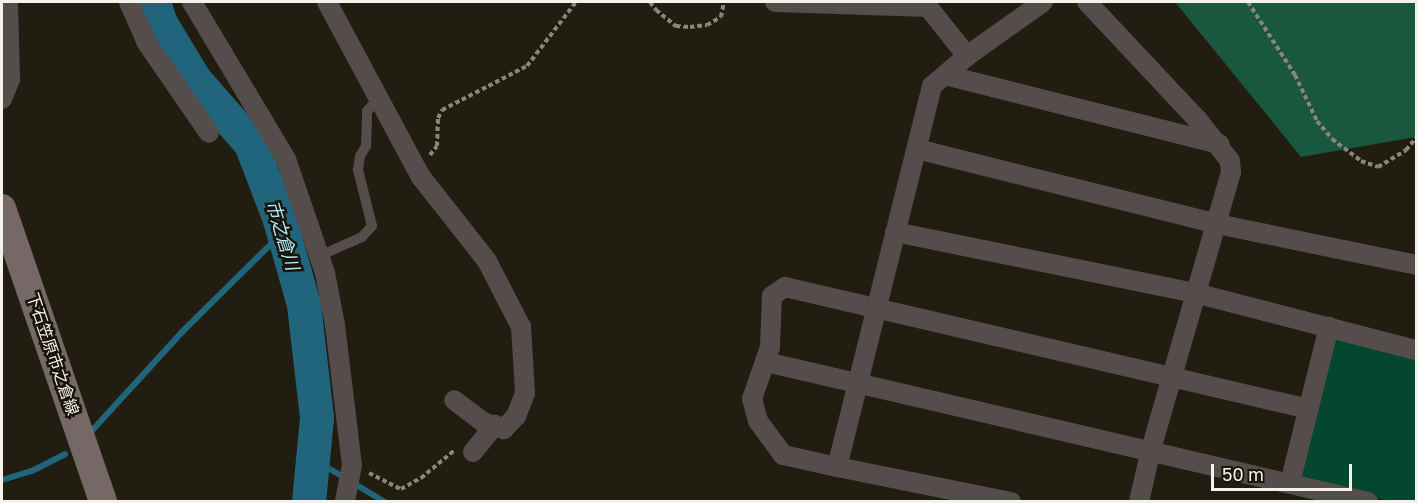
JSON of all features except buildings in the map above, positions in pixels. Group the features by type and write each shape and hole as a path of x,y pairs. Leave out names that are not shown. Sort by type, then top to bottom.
{"main road":[{"name":"下石笠原市之倉線","path":"2,208 103,501"}],"street":[{"path":"2,99 10,80 8,2"},
{"path":"129,2 147,43 208,133"},
{"path":"192,2 286,159 319,256 335,325 352,465 346,495"},
{"path":"327,2 414,164 487,261 521,327 525,393 516,416 504,429 489,423 454,400"},
{"path":"775,2 928,7 967,56"},
{"path":"837,467 932,86 967,56 1043,2"},
{"path":"1087,2 1219,144 1230,161 1231,172 1150,449 1139,501"},
{"path":"945,75 1219,144"},
{"path":"917,149 1217,224 1416,265"},
{"path":"895,232 1195,293 1416,350"},
{"path":"1011,501 783,455 758,421 752,399 770,347 772,296 785,287 1309,409"},
{"path":"1290,483 1329,327"},
{"path":"766,362 1368,501"},
{"path":"473,452 489,423"}],"lane":[{"path":"319,256 362,237 372,226 358,170 366,146 367,111 378,99"}],"path":[{"path":"414,164 430,154 437,146 438,118 442,110 527,66 576,2"},
{"path":"650,2 656,10 676,26 690,27 707,25 721,17 724,2"},
{"path":"1248,2 1295,75 1317,121 1332,139 1361,161 1378,167 1406,150 1416,138"},
{"path":"352,465 402,489 421,478 489,423"}],"green space":[{"path":"1175,2 1416,2 1416,137 1301,157"},
{"path":"1334,329 1416,351 1416,501 1391,501 1297,482"}],"waterway":[{"name":"市之倉川","path":"154,2 160,22 195,80 251,144 280,220 304,305 317,418 309,502"},
{"path":"88,435 183,331 283,232"},
{"path":"2,480 32,471 65,454"},
{"path":"315,460 385,502"}]}
